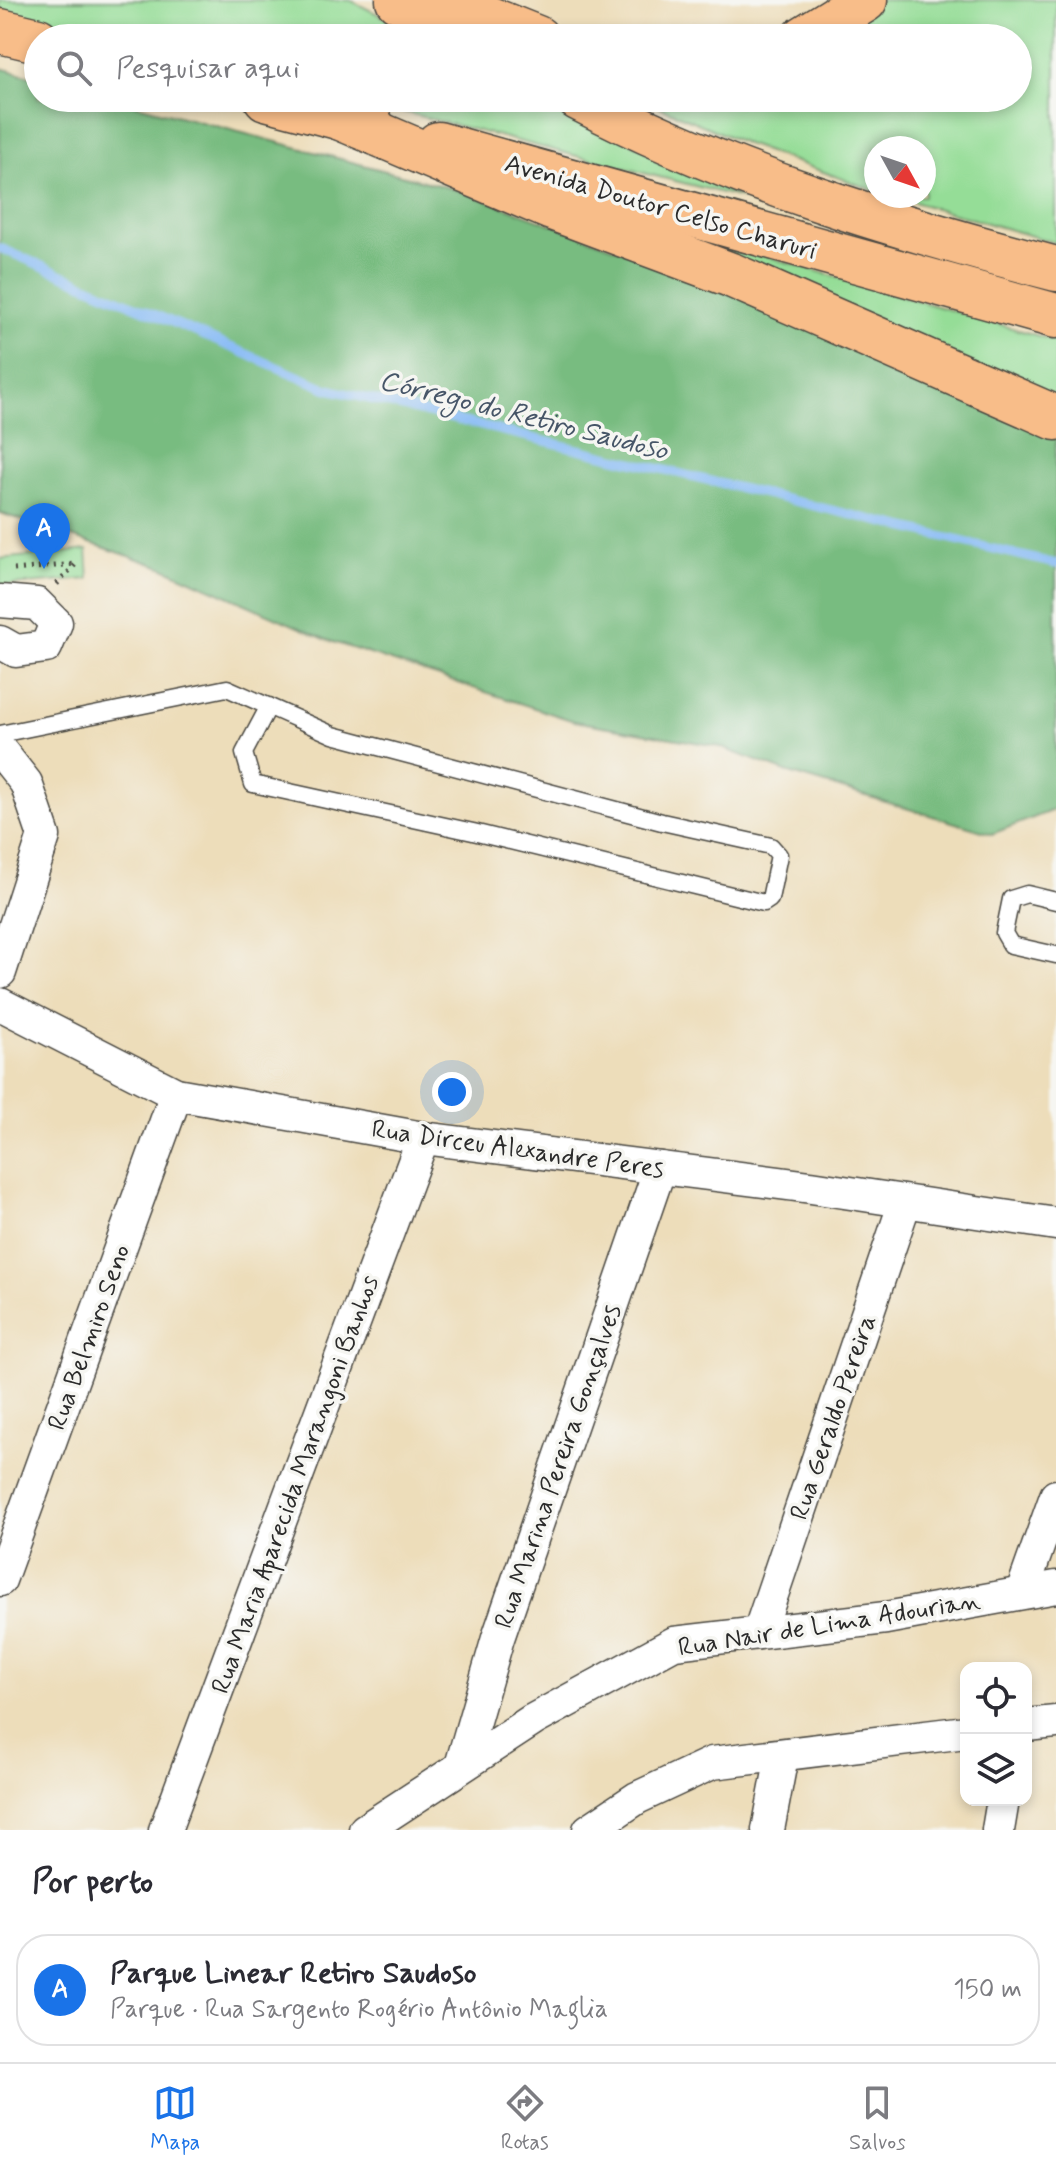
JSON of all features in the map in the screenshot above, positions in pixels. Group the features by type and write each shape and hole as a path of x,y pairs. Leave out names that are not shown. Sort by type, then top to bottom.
{"main road":[{"path":"398,0 442,24"},
{"path":"442,0 502,24"},
{"path":"826,24 865,0"},
{"path":"0,31 24,37"},
{"name":"Avenida Doutor Celso Charuri","path":"320,112 1056,316"},
{"name":"Avenida Doutor Celso Charuri","path":"607,112 650,133 809,196 1056,269"},
{"path":"336,116 552,208 731,275 1056,418"}],"street":[{"path":"0,601 37,604 56,623 46,647 16,651 0,642"},
{"path":"0,750 26,783 44,836 0,972"},
{"name":"Rua Dirceu Alexandre Peres","path":"0,1004 176,1094 423,1138 1056,1224"},
{"name":"Rua Belmiro Seno","path":"0,1580 176,1094"},
{"name":"Rua Maria Aparecida Marangoni Banhos","path":"165,1830 423,1138"},
{"name":"Rua Marina Pereira Gonçalves","path":"461,1766 498,1638 660,1168"},
{"name":"Rua Geraldo Pereira","path":"759,1633 905,1202"},
{"path":"1022,1592 1056,1496"},
{"name":"Rua Nair de Lima Adourian","path":"365,1830 533,1720 674,1643 886,1618 1056,1587"},
{"path":"1032,1724 1056,1722"},
{"path":"589,1830 637,1798 712,1763 960,1733"},
{"path":"768,1830 782,1756"},
{"path":"998,1830 1002,1806"}],"lane":[{"path":"0,734 227,688 269,706 333,735 662,822 771,846 779,855 770,899 764,903 473,832 253,784 244,753 269,706"},
{"path":"1056,901 1027,894 1011,899 1004,933 1011,945 1056,955"}],"path":[{"path":"0,571 76,564"}],"green space":[{"path":"0,0 350,0 397,24 59,24 0,9"},
{"path":"881,0 1056,0 1056,243 935,208 936,136 864,136 864,187 749,145 672,112 1032,112 1032,24 845,24"},
{"path":"0,68 24,74 24,112 164,112 461,191 681,272 1056,434 1056,809 992,834 786,772 717,746 574,721 327,640 162,567 0,513"},
{"path":"404,112 571,112 742,198"},
{"path":"655,224 1056,341 1056,409"},
{"path":"87,550 89,579 0,586 0,559"}],"waterway":[{"name":"Córrego do Retiro Saudoso","path":"0,248 328,389 1056,564"}],"place":[{"name":"Parque Linear Retiro Saudoso","path":"44,569"}]}
